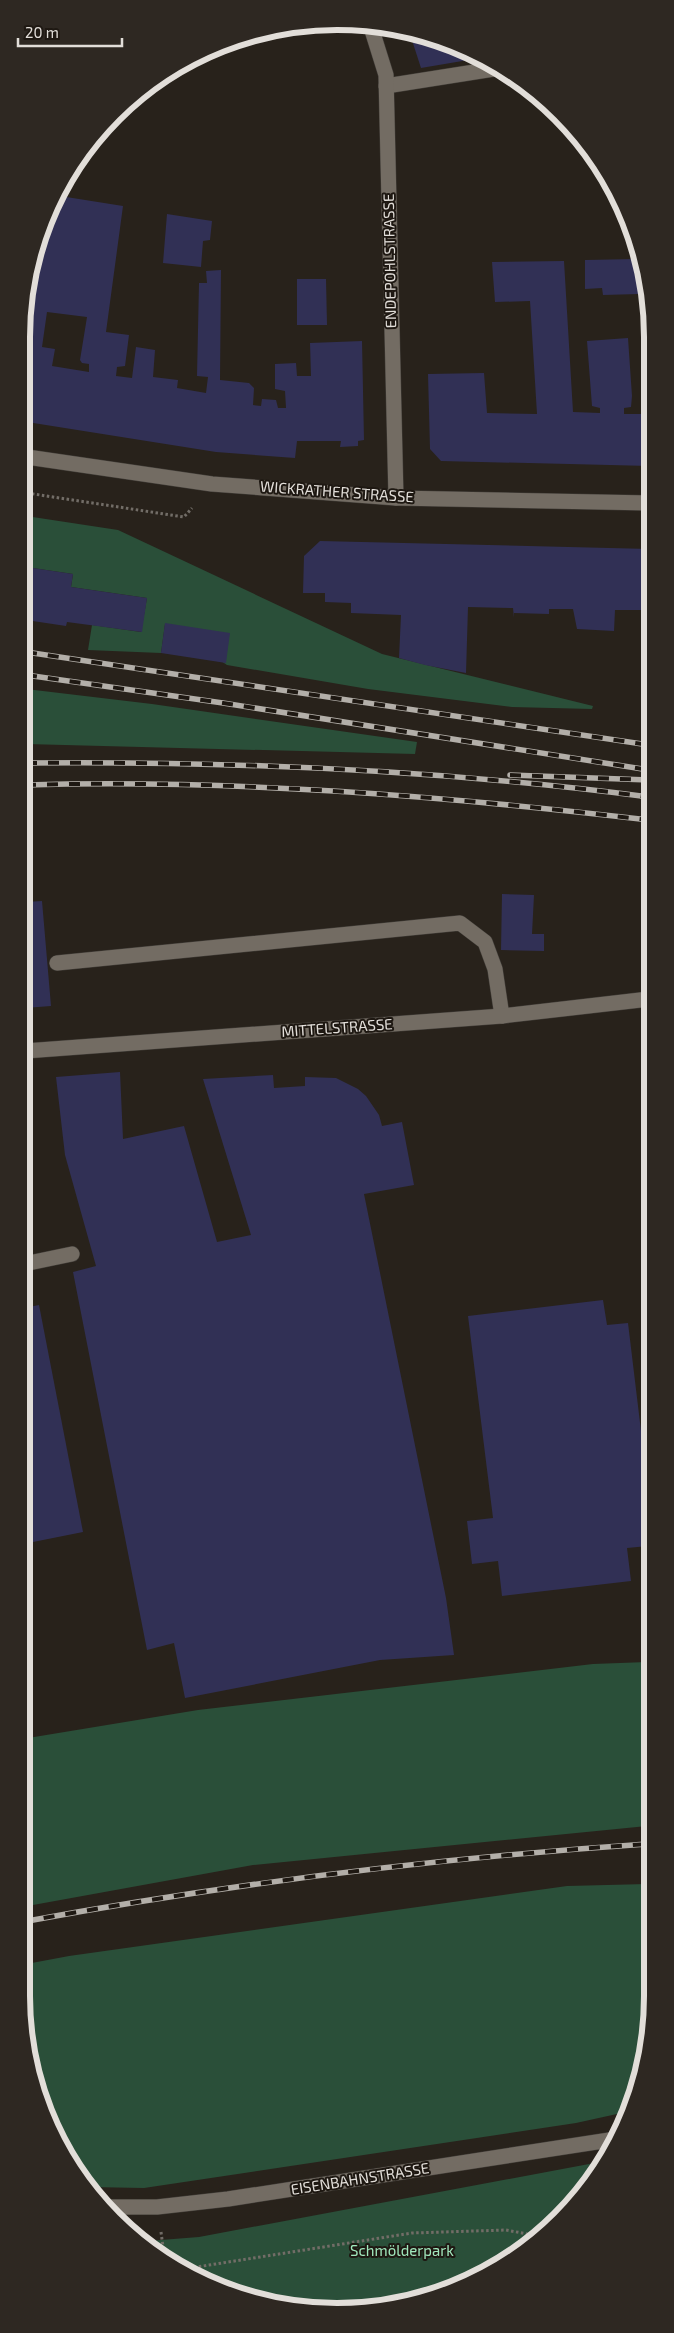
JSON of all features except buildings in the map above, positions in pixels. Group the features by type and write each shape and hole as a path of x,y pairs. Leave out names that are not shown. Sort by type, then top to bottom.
{"street":[{"name":"ENDEPOHLSTRASSE","path":"373,33 386,75 396,498"},
{"path":"386,86 489,70"},
{"name":"WICKRATHER STRASSE","path":"30,457 212,484 396,498 644,503"},
{"path":"57,963 460,923 485,942 494,969 502,1016"},
{"name":"MITTELSTRASSE","path":"30,1051 502,1016 644,1000"},
{"path":"30,1263 72,1254"},
{"name":"EISENBAHNSTRASSE","path":"114,2207 157,2207 228,2199 608,2140"}],"path":[{"path":"30,494 184,517 212,484"},
{"path":"194,2267 412,2233 506,2230 530,2235"}],"green space":[{"path":"30,517 118,530 382,654 593,706 592,709 512,707 368,689 227,665 165,624 161,653 88,650 92,625 141,632 147,598 71,587 73,574 30,568"},
{"path":"30,689 152,704 417,742 415,754 30,744"},
{"path":"644,1662 644,1826 253,1865 30,1906 30,1738 198,1710 593,1664"},
{"path":"644,1884 644,1996 641,2036 634,2075 621,2113 576,2123 144,2188 97,2187 71,2150 53,2113 40,2075 36,2056 31,2016 30,1963 69,1956 567,1886"},
{"name":"Schmölderpark","path":"595,2163 581,2183 554,2213 524,2240 508,2251 454,2280 416,2293 397,2297 337,2303 297,2300 258,2293 238,2287 201,2271 183,2262 151,2241 199,2237"}],"railway":[{"path":"30,653 644,744"},
{"path":"30,676 223,703 644,769"},
{"path":"30,763 182,764 338,769 494,780 644,796"},
{"path":"510,775 644,780"},
{"path":"30,785 181,785 338,791 572,811 644,819"},
{"path":"30,1921 255,1884 333,1874 490,1857 644,1844"}]}
